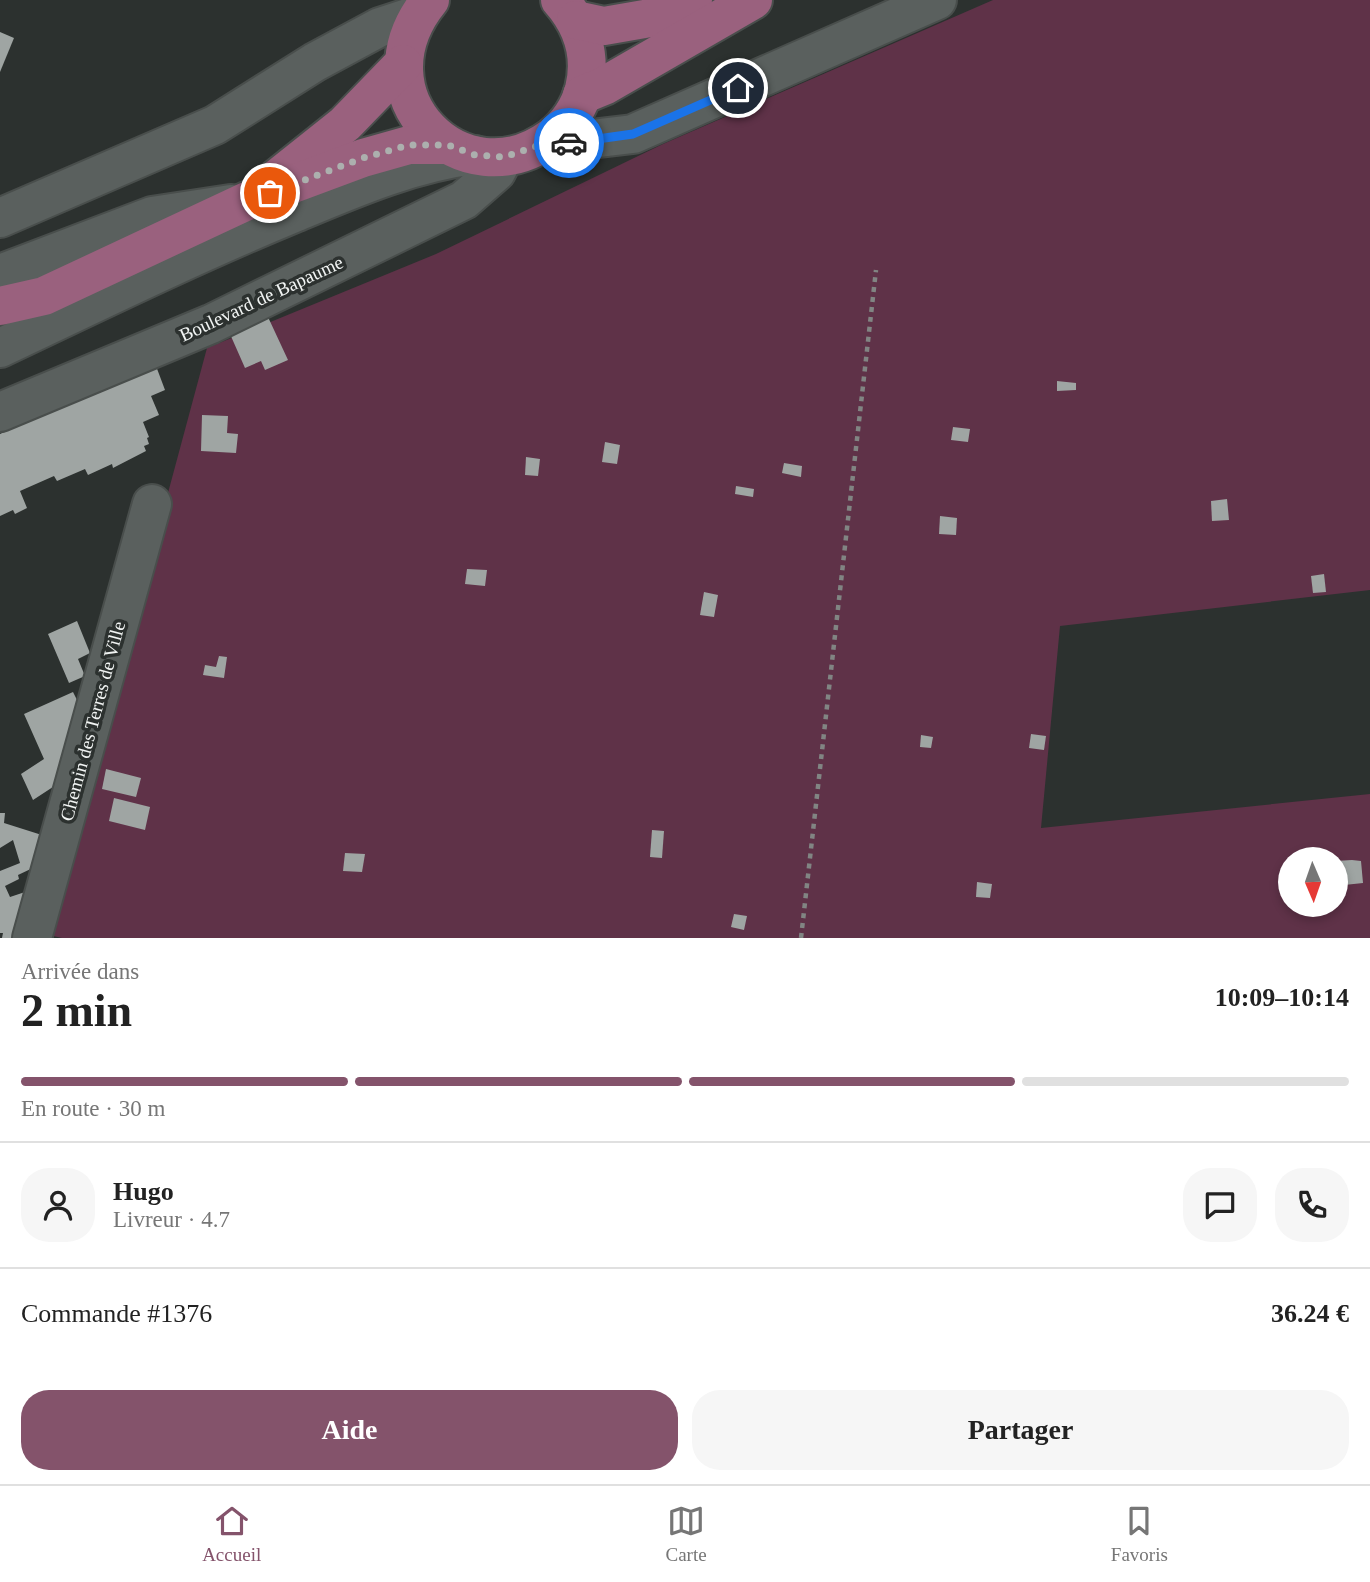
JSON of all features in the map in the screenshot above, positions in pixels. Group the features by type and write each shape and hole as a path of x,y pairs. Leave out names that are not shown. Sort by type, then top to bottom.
{"main road":[{"path":"568,10 604,26 650,18 693,0"},
{"path":"582,95 604,86 753,0"},
{"path":"424,8 406,38 404,83 415,110 433,133 476,152"},
{"path":"0,328 44,296 247,201 363,158 409,145 476,152 540,145 559,132 573,115 582,95 587,64 586,49 568,10"},
{"path":"247,201 345,124 403,64"},
{"path":"0,306 44,296"}],"street":[{"path":"540,145 633,134 937,0"},
{"path":"0,218 215,125 315,62 380,27 424,8"},
{"path":"0,348 265,225 373,180 476,152"},
{"name":"Boulevard de Bapaume","path":"0,412 211,324 464,200 496,172 476,152"},
{"path":"0,274 152,216 247,201"},
{"name":"Chemin des Terres de Ville","path":"32,938 152,504"}],"path":[{"path":"801,938 876,270"}],"shaded area":[{"path":"993,0 1370,0 1370,590 1060,626 1041,828 1370,794 1370,938 62,938 49,935 207,348 436,254 663,144"}],"building":[{"path":"0,32 14,38 0,72"},
{"path":"268,317 288,360 265,370 261,361 245,368 230,334"},
{"path":"156,366 165,390 151,396 159,415 143,422 149,437 149,444 144,446 146,451 113,468 112,464 88,475 85,469 57,481 54,476 20,491 27,508 15,514 13,510 0,516 0,434"},
{"path":"1057,381 1076,383 1076,390 1057,391"},
{"path":"202,415 228,416 227,433 238,434 236,453 201,451"},
{"path":"953,427 970,429 968,442 951,440"},
{"path":"605,442 620,445 617,464 602,462"},
{"path":"526,457 540,459 538,476 525,475"},
{"path":"784,463 802,466 801,477 782,473"},
{"path":"736,486 754,489 753,497 735,494"},
{"path":"1227,499 1229,520 1212,521 1211,501"},
{"path":"940,516 957,518 956,535 939,534"},
{"path":"467,569 487,570 485,586 465,584"},
{"path":"1324,574 1326,592 1313,593 1311,576"},
{"path":"704,592 718,595 714,617 700,615"},
{"path":"77,621 90,653 78,659 85,676 69,683 48,634"},
{"path":"219,656 227,657 224,678 203,675 205,665 216,667"},
{"path":"73,692 81,708 56,785 33,800 21,774 44,759 24,714"},
{"path":"1031,734 1046,736 1044,750 1029,748"},
{"path":"921,735 933,737 931,748 920,747"},
{"path":"106,769 141,778 136,797 102,789"},
{"path":"114,798 150,807 145,830 109,821"},
{"path":"0,813 5,813 4,823 45,836 37,866 18,875 19,879 5,886 10,897 31,890 18,938 2,938 3,933 0,933 0,871 20,863 13,840 0,848"},
{"path":"652,830 664,831 662,858 650,857"},
{"path":"345,853 365,854 362,872 343,871"},
{"path":"1348,860 1361,861 1363,883 1348,885"},
{"path":"977,882 992,884 990,898 976,897"},
{"path":"734,914 747,916 744,930 731,927"}],"way so far":[{"path":"270,193 363,158 409,145 448,145 475,155 504,157 523,153 540,145 569,143"}],"route":[{"path":"569,143 633,134 738,88"}]}
